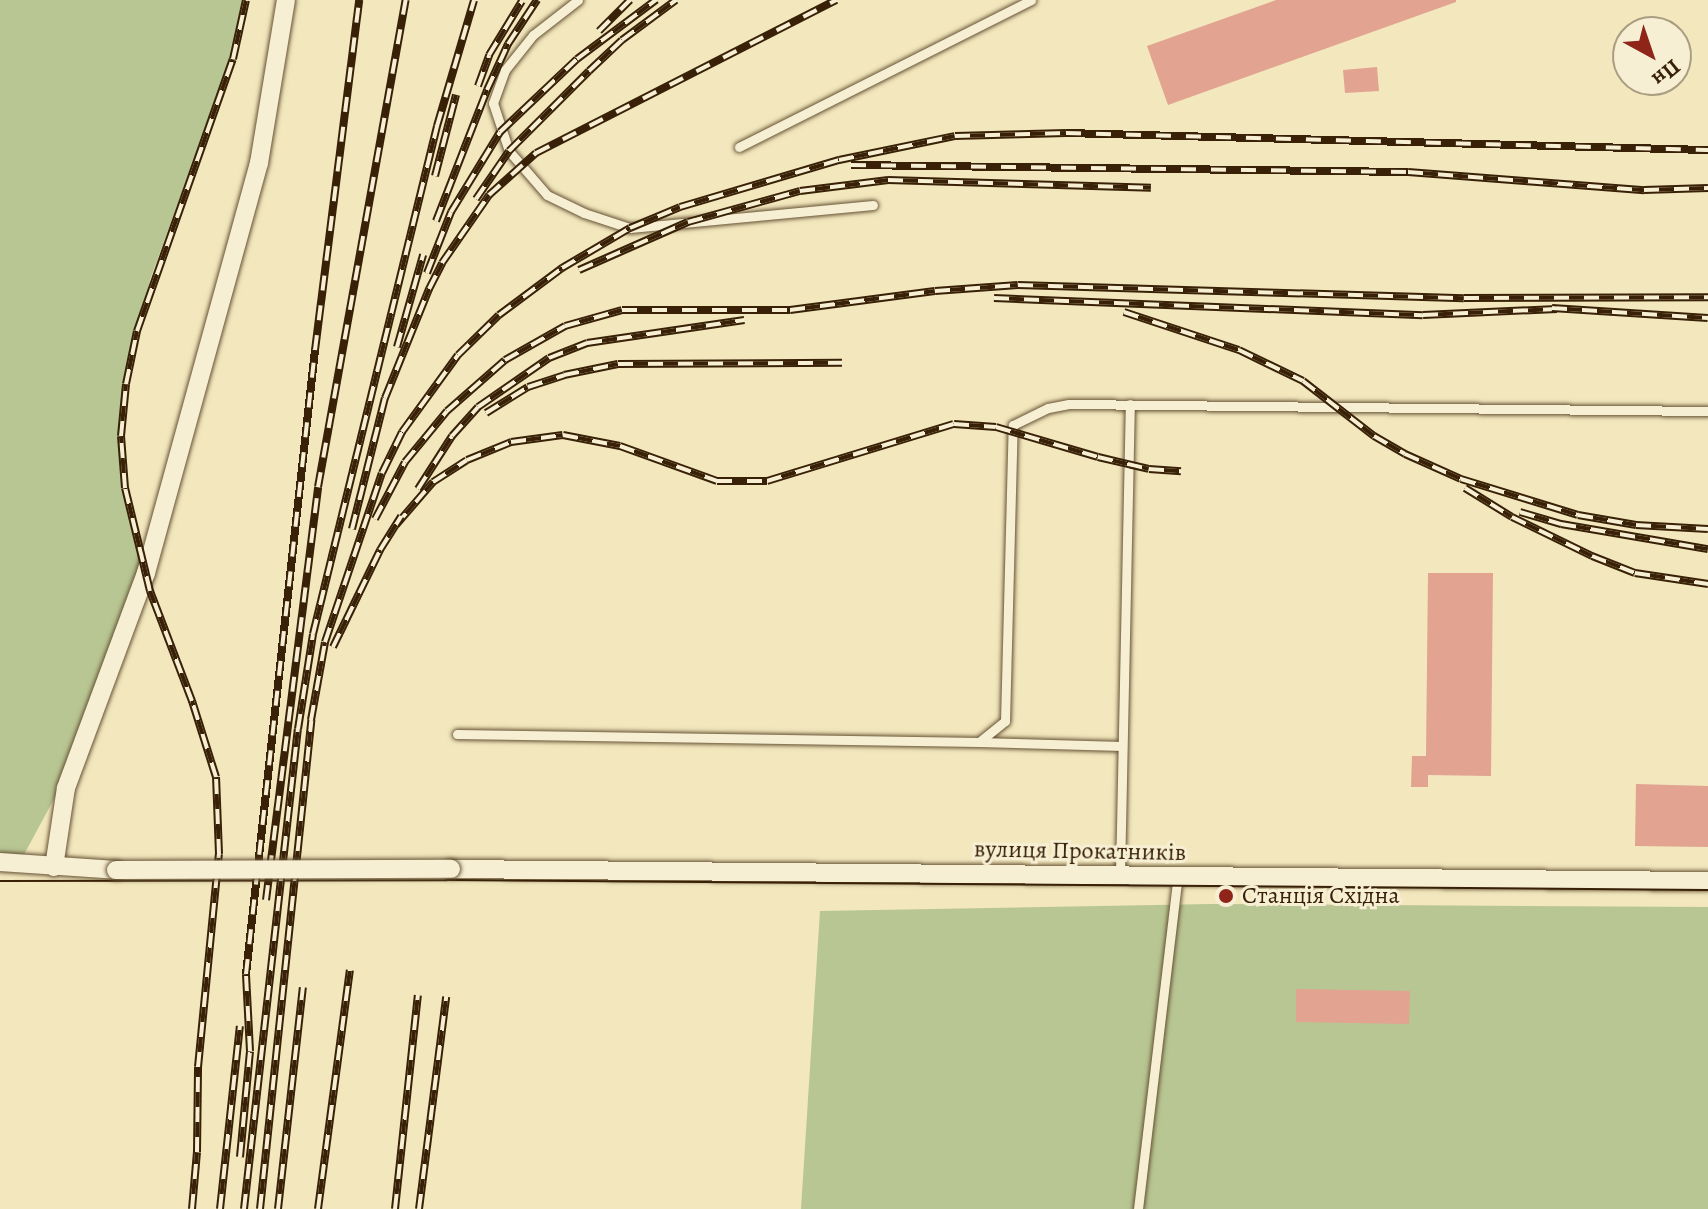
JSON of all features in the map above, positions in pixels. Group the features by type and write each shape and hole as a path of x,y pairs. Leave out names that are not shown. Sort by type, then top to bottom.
{"street":[{"path":"54,867 66,788 146,573 259,163 286,0"},
{"name":"вулиця Прокатників","path":"0,862 116,870 451,869 1708,881"}],"lane":[{"path":"578,0 533,35 505,70 493,103 509,151 547,195 584,213 630,228 873,205"},
{"path":"739,147 1031,0"},
{"path":"979,742 1005,721 1013,425 1048,408 1069,404 1130,404 1708,411"},
{"path":"1120,875 1130,404"},
{"path":"457,734 1122,746"},
{"path":"1138,1209 1178,876"}],"green space":[{"path":"0,0 242,0 230,59 150,280 125,384 120,435 123,489 142,574 61,786 20,862 0,859"},
{"path":"1211,904 1708,907 1708,1209 801,1209 820,911"}],"building":[{"path":"1276,0 1456,2 1168,105 1147,46"},
{"path":"1377,67 1379,91 1345,93 1343,70"},
{"path":"1428,573 1493,573 1491,776 1428,775 1428,787 1411,787 1412,756 1426,756"},
{"path":"1636,784 1708,786 1708,847 1635,846"},
{"path":"1296,989 1410,991 1409,1024 1296,1022"}],"tram line":[{"path":"0,881 447,880 1708,890"}],"railway":[{"path":"192,1209 197,1152 198,1067 219,854 216,777 192,701 150,591 125,488 121,436 126,384 137,331 233,59 246,0"},
{"path":"240,1157 250,1051 246,974 315,350 359,0"},
{"path":"266,900 318,487 406,0"},
{"path":"244,1209 298,729 313,634 437,126 474,0"},
{"path":"436,221 508,44 537,0"},
{"path":"599,31 630,0"},
{"path":"427,273 451,212 500,132 577,59 656,0"},
{"path":"476,199 509,151 589,71 622,40 676,0"},
{"path":"352,529 385,398 429,289 442,263 489,195 536,153 836,0"},
{"path":"478,86 489,55 522,1"},
{"path":"435,176 456,95"},
{"path":"260,1209 311,720 325,642 382,473 402,432 458,355 499,315 562,268 630,228 680,207 839,160 955,136 1066,133 1708,150"},
{"path":"851,165 1408,172 1644,190 1708,188"},
{"path":"579,270 688,222 800,191 888,180 1151,188"},
{"path":"397,347 423,255"},
{"path":"375,519 405,462 447,411 505,360 565,326 622,310 790,310 935,291 1018,285 1464,298 1708,297"},
{"path":"994,298 1423,315 1557,309"},
{"path":"1552,308 1708,318"},
{"path":"1124,312 1239,350 1303,381 1374,436 1405,454 1461,479 1578,515 1636,525 1708,529"},
{"path":"418,489 452,436 478,407 549,358 587,343 744,320"},
{"path":"486,413 528,387 564,375 618,364 842,363"},
{"path":"396,525 433,482 467,460 511,442 563,435 620,446 717,481 767,481 954,424 996,427 1098,457 1149,469 1181,471"},
{"path":"1465,488 1512,517 1635,573 1708,584"},
{"path":"1520,512 1561,524 1708,549"},
{"path":"333,647 380,550 401,516"},
{"path":"318,1209 350,970"},
{"path":"278,1209 303,987"},
{"path":"395,1209 418,995"},
{"path":"419,1209 446,997"},
{"path":"220,1209 240,1026"}],"place":[{"name":"Станція Східна","path":"1226,896"}]}
